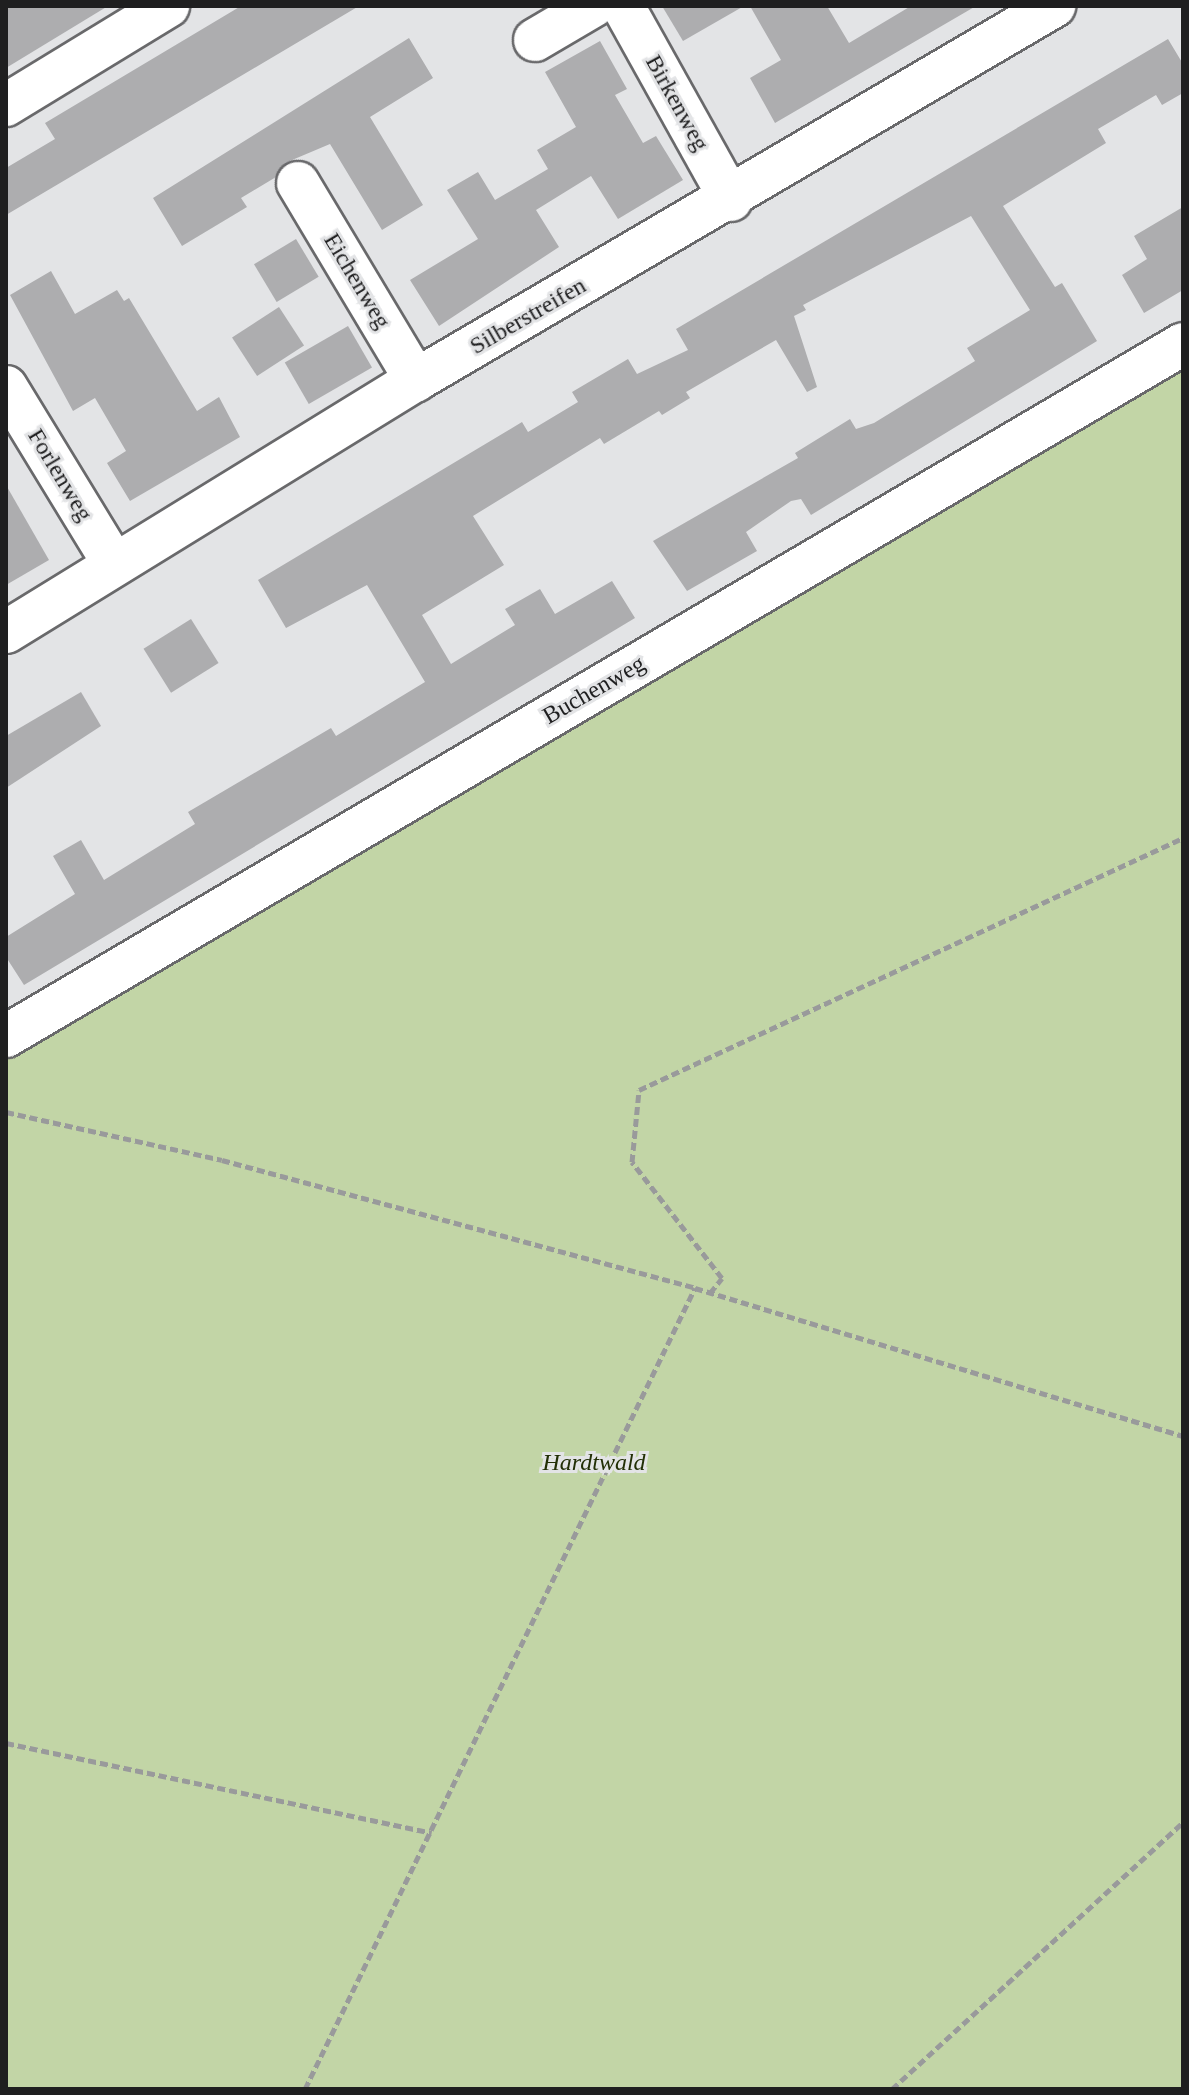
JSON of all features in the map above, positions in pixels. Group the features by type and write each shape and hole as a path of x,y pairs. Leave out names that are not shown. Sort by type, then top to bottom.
{"street":[{"path":"6,105 168,6"},
{"path":"535,40 593,6"},
{"name":"Birkenweg","path":"623,6 731,200"},
{"name":"Silberstreifen","path":"6,632 416,380 731,200 1030,12"},
{"name":"Eichenweg","path":"298,183 416,380"},
{"name":"Buchenweg","path":"6,1036 1183,344"},
{"name":"Forlenweg","path":"6,387 114,564"}],"path":[{"path":"710,1293 722,1278 632,1162 639,1090 1183,838"},
{"path":"6,1112 222,1160 695,1288 1183,1436"},
{"path":"305,2089 695,1288"},
{"path":"6,1743 432,1833"},
{"path":"892,2089 1183,1822"}],"green space":[{"name":"Hardtwald","path":"1183,360 1183,2089 6,2089 6,1057"}],"building":[{"path":"6,6 108,6 6,68"},
{"path":"241,6 359,6 6,215 6,168 55,139 45,123"},
{"path":"662,6 744,6 683,41"},
{"path":"750,6 827,6 849,43 911,6 976,6 775,123 750,78 781,60"},
{"path":"409,38 433,78 370,117 423,205 382,230 330,144 285,163 276,177 241,198 247,207 182,246 153,198"},
{"path":"1168,39 1183,64 1183,93 1162,105 1156,95 1098,129 1106,143 1003,206 1055,287 1062,283 1097,341 811,515 801,499 791,501 746,532 757,551 687,591 653,541 798,458 795,453 850,419 856,429 874,423 975,361 967,348 1030,310 971,216 803,305 806,310 794,316 817,387 807,392 776,340 686,392 690,398 662,415 659,411 604,444 600,438 473,516 504,565 422,615 451,664 515,625 505,609 540,589 555,614 612,581 635,618 24,985 6,957 6,937 75,894 53,856 81,840 104,880 195,824 188,812 331,728 336,736 425,682 367,585 286,628 258,580 522,422 528,432 578,402 572,392 628,359 637,374 688,350 676,329"},
{"path":"600,41 627,89 615,95 643,143 656,136 683,180 618,219 591,176 536,210 559,247 439,326 410,280 478,239 447,190 478,172 495,200 548,169 537,150 576,127 545,72"},
{"path":"1183,207 1183,290 1144,313 1122,275 1147,259 1134,236"},
{"path":"296,239 319,277 277,302 254,264"},
{"path":"51,271 75,314 117,290 124,301 129,298 197,411 219,397 240,437 130,501 107,463 126,451 95,398 73,411 10,295"},
{"path":"279,307 304,346 257,376 232,337"},
{"path":"348,326 372,368 309,404 285,362"},
{"path":"6,485 49,560 6,585"},
{"path":"191,619 219,663 171,693 144,649"},
{"path":"81,692 101,726 6,788 6,736"}]}
